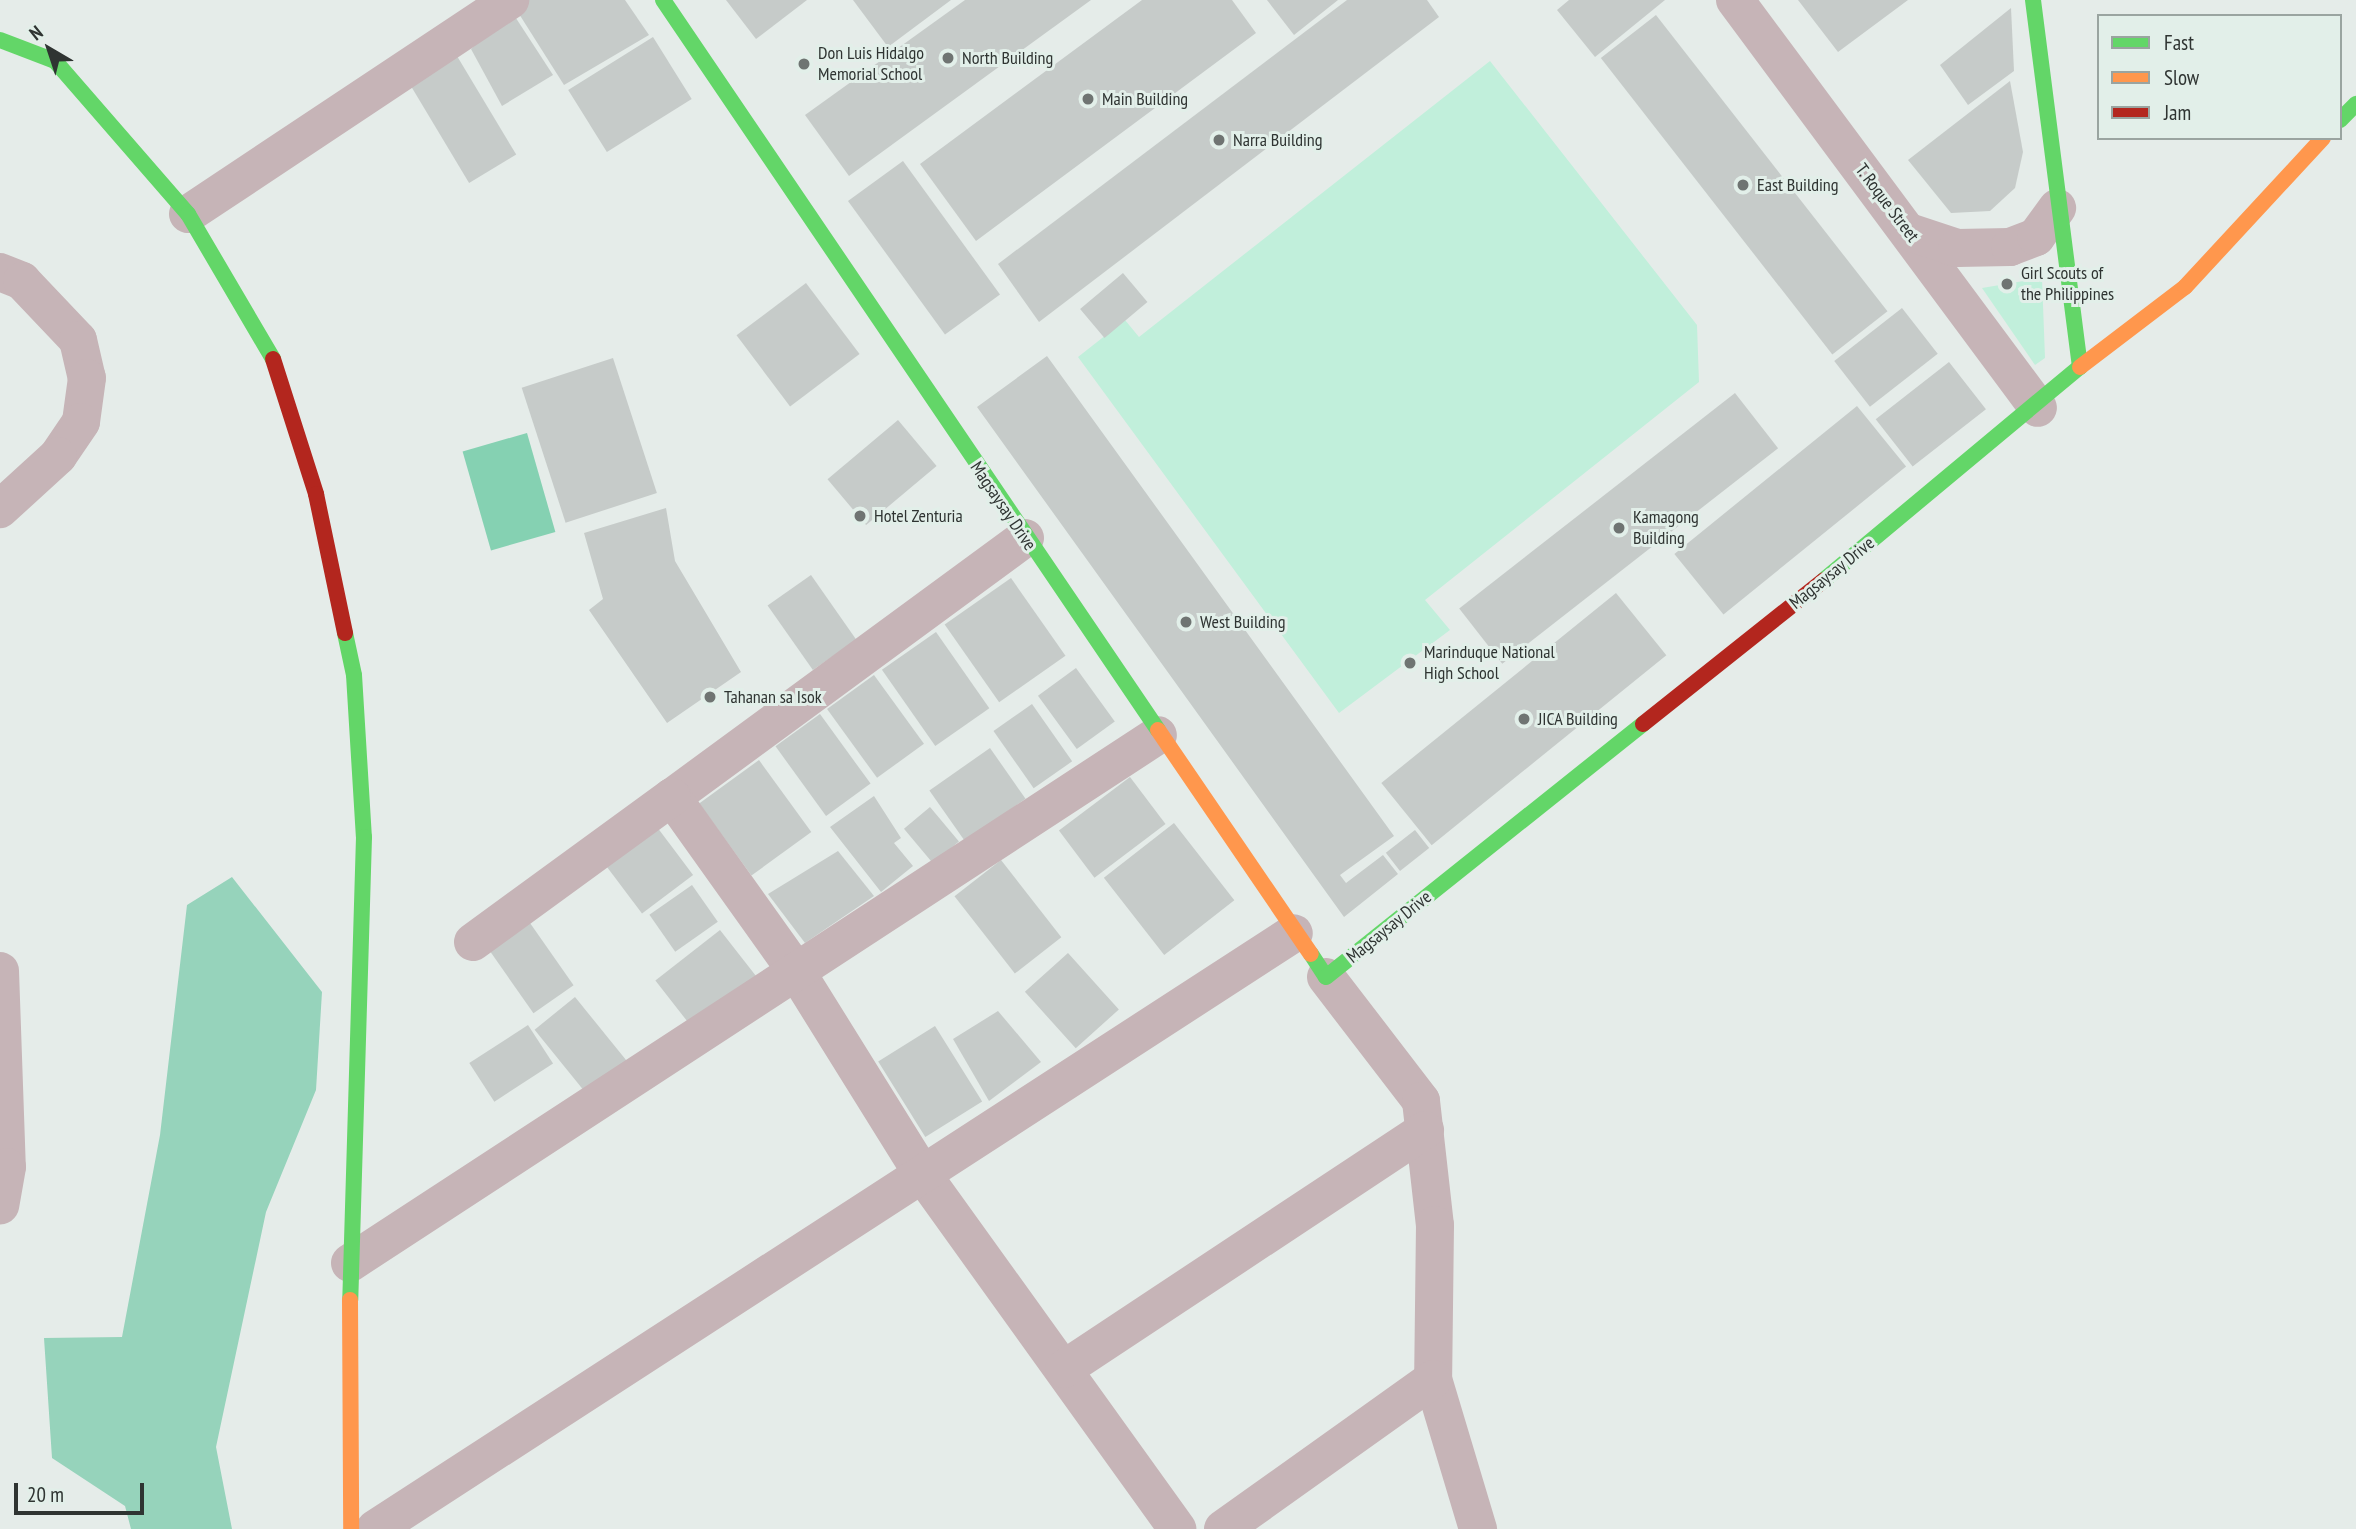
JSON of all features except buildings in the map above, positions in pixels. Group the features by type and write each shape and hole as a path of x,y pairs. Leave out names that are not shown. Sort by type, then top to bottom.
{"main road":[{"name":"Magsaysay Drive","path":"663,0 1158,735 1326,977 2038,408 2080,367 2185,287 2321,140"},
{"path":"2032,0 2057,208 2080,367"},
{"path":"0,40 55,61 188,214 271,352 316,494 354,674 364,837 350,1264 351,1529"},
{"path":"2342,118 2356,104"}],"street":[{"path":"188,214 510,0"},
{"name":"T. Roque Street","path":"1735,0 2038,408"},
{"path":"1909,232 1957,248 2010,247 2036,237 2057,208"},
{"path":"0,272 22,281 78,340 87,378 81,422 58,456 0,509"},
{"path":"472,942 1025,538"},
{"path":"350,1264 1158,735"},
{"path":"672,796 796,971 923,1175 1177,1529"},
{"path":"375,1529 1294,933"},
{"path":"0,971 4,1167 0,1205"},
{"path":"1326,977 1421,1101 1434,1225 1433,1379 1478,1529"},
{"path":"1064,1369 1425,1130"},
{"path":"1223,1529 1433,1379"}],"shaded area":[{"path":"1490,61 1697,325 1699,382 1425,600 1450,630 1339,713 1078,357 1125,320 1139,337"},
{"path":"2042,278 2045,358 2035,365 1982,288"},
{"path":"527,433 555,532 491,550 463,451"},
{"path":"232,877 322,992 316,1090 266,1212 216,1447 232,1529 131,1529 125,1506 52,1458 44,1338 122,1337 160,1135 187,905"}],"traffic: fast":[{"path":"663,0 1158,730"},
{"path":"1824,580 2080,367 2033,0"},
{"path":"0,40 55,61 188,214 273,359"},
{"path":"2342,118 2356,104"},
{"path":"345,633 354,675 364,837 350,1300"},
{"path":"1311,954 1326,977 1643,724"}],"traffic: slow":[{"path":"2080,367 2185,287 2321,140"},
{"path":"1158,730 1311,954"},
{"path":"350,1300 351,1529"}],"traffic: jam":[{"path":"273,359 316,494 345,633"},
{"path":"1643,724 1824,580"}],"place":[{"name":"North Building","path":"948,58"},
{"name":"Don Luis Hidalgo Memorial School","path":"804,64"},
{"name":"Main Building","path":"1088,99"},
{"name":"Narra Building","path":"1219,140"},
{"name":"East Building","path":"1743,185"},
{"name":"Girl Scouts of the Philippines","path":"2007,284"},
{"name":"Hotel Zenturia","path":"860,516"},
{"name":"Kamagong Building","path":"1619,528"},
{"name":"West Building","path":"1186,622"},
{"name":"Marinduque National High School","path":"1410,663"},
{"name":"Tahanan sa Isok","path":"710,697"},
{"name":"JICA Building","path":"1524,719"}]}
